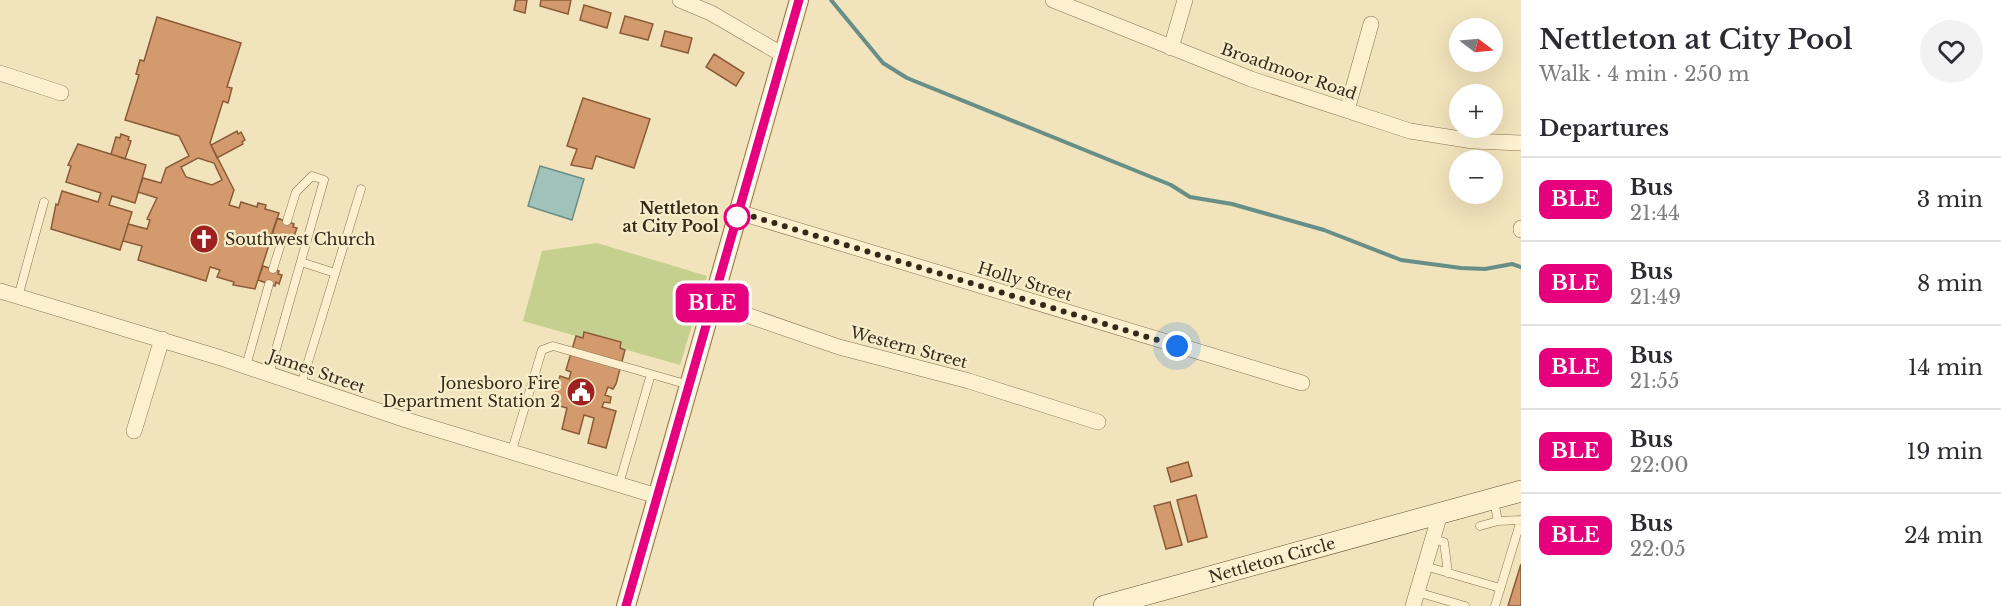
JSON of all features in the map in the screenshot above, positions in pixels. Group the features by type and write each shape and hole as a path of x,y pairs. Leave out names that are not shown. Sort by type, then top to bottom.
{"main road":[{"name":"Nettleton Circle","path":"1104,606 1521,491"}],"street":[{"path":"680,0 711,13 750,38 783,55"},
{"path":"626,606 799,0"},
{"name":"Broadmoor Road","path":"1053,0 1251,78 1425,134 1473,141 1521,143"},
{"path":"1171,48 1185,0"},
{"path":"1347,110 1371,24"},
{"path":"0,73 61,93"},
{"name":"Holly Street","path":"738,212 1302,383"},
{"name":"James Street","path":"0,291 162,339 403,419 512,450 657,496"},
{"name":"Western Street","path":"712,303 838,347 969,381 1098,422"},
{"path":"134,430 162,339"},
{"path":"1415,599 1440,514"}],"lane":[{"path":"269,374 324,180 312,176 296,192 287,221"},
{"path":"301,385 361,189"},
{"path":"18,297 44,202"},
{"path":"273,269 283,237"},
{"path":"301,262 335,273"},
{"path":"246,366 269,284"},
{"path":"512,450 542,350 553,346 689,385"},
{"path":"620,484 651,374"},
{"path":"1494,498 1498,521"},
{"path":"1480,526 1498,521 1521,520 1495,606"},
{"path":"1433,539 1444,542 1448,573"},
{"path":"1425,566 1500,588"},
{"path":"1415,599 1464,606"}],"green space":[{"path":"597,243 707,276 680,365 620,348 621,342 585,332 583,338 523,321 542,251"}],"water":[{"path":"540,166 584,179 572,220 528,206"}],"building":[{"path":"516,0 527,0 525,13 514,10"},
{"path":"541,0 571,0 568,14 540,6"},
{"path":"584,5 611,13 607,28 580,20"},
{"path":"625,16 653,24 648,40 620,33"},
{"path":"157,17 241,43 227,87 232,88 228,103 223,101 210,143 234,190 229,205 239,208 241,202 257,207 258,203 266,205 265,209 279,213 255,289 233,285 234,282 217,277 220,270 210,267 206,281 138,260 142,246 123,241 128,224 147,229 150,220 147,219 157,198 138,192 143,178 161,183 166,168 189,156 179,136 125,120 139,75 136,74 140,60 144,61","holes":["198,158 214,163 222,180 212,185 186,177 181,167"]},
{"path":"665,31 692,38 688,53 661,46"},
{"path":"714,54 744,73 736,86 706,67"},
{"path":"583,98 650,119 634,168 596,156 592,169 571,165 577,149 567,146"},
{"path":"237,131 238,134 241,132 245,140 243,144 217,158 211,145"},
{"path":"121,134 129,137 128,140 131,141 125,159 111,154 116,137 120,138"},
{"path":"78,144 146,165 135,203 112,196 109,205 132,212 120,250 51,229 56,204 58,205 62,191 98,202 101,193 66,182 71,166 68,165"},
{"path":"277,218 294,224 293,227 297,228 294,236 291,235 289,239 272,233"},
{"path":"263,266 279,271 278,274 282,275 279,284 276,282 275,286 258,280"},
{"name":"Jonesboro Fire Department Station 2","path":"584,332 621,342 620,348 625,350 616,384 613,389 608,387 605,395 611,397 610,403 604,402 602,407 616,411 606,448 588,443 594,418 584,415 579,434 562,429 567,408 552,404 560,376 569,379 571,372 566,370 576,336 583,338"},
{"path":"1188,462 1192,476 1171,482 1167,468"},
{"path":"1196,495 1207,537 1188,542 1177,500"},
{"path":"1170,502 1182,545 1166,549 1154,506"},
{"path":"1521,564 1521,606 1508,606"}],"waterway":[{"path":"831,0 883,63 907,78 1171,185 1190,197 1232,204 1324,230 1401,260 1461,268 1485,269 1512,264 1521,267"}],"bus line":[{"name":"BLE","path":"626,606 799,0"}],"place":[{"name":"Nettleton at City Pool","path":"737,217"},
{"name":"Southwest Church","path":"204,239"},
{"name":"Jonesboro Fire Department Station 2","path":"581,392"}],"route":[{"path":"737,217 738,212 1177,346"}]}
